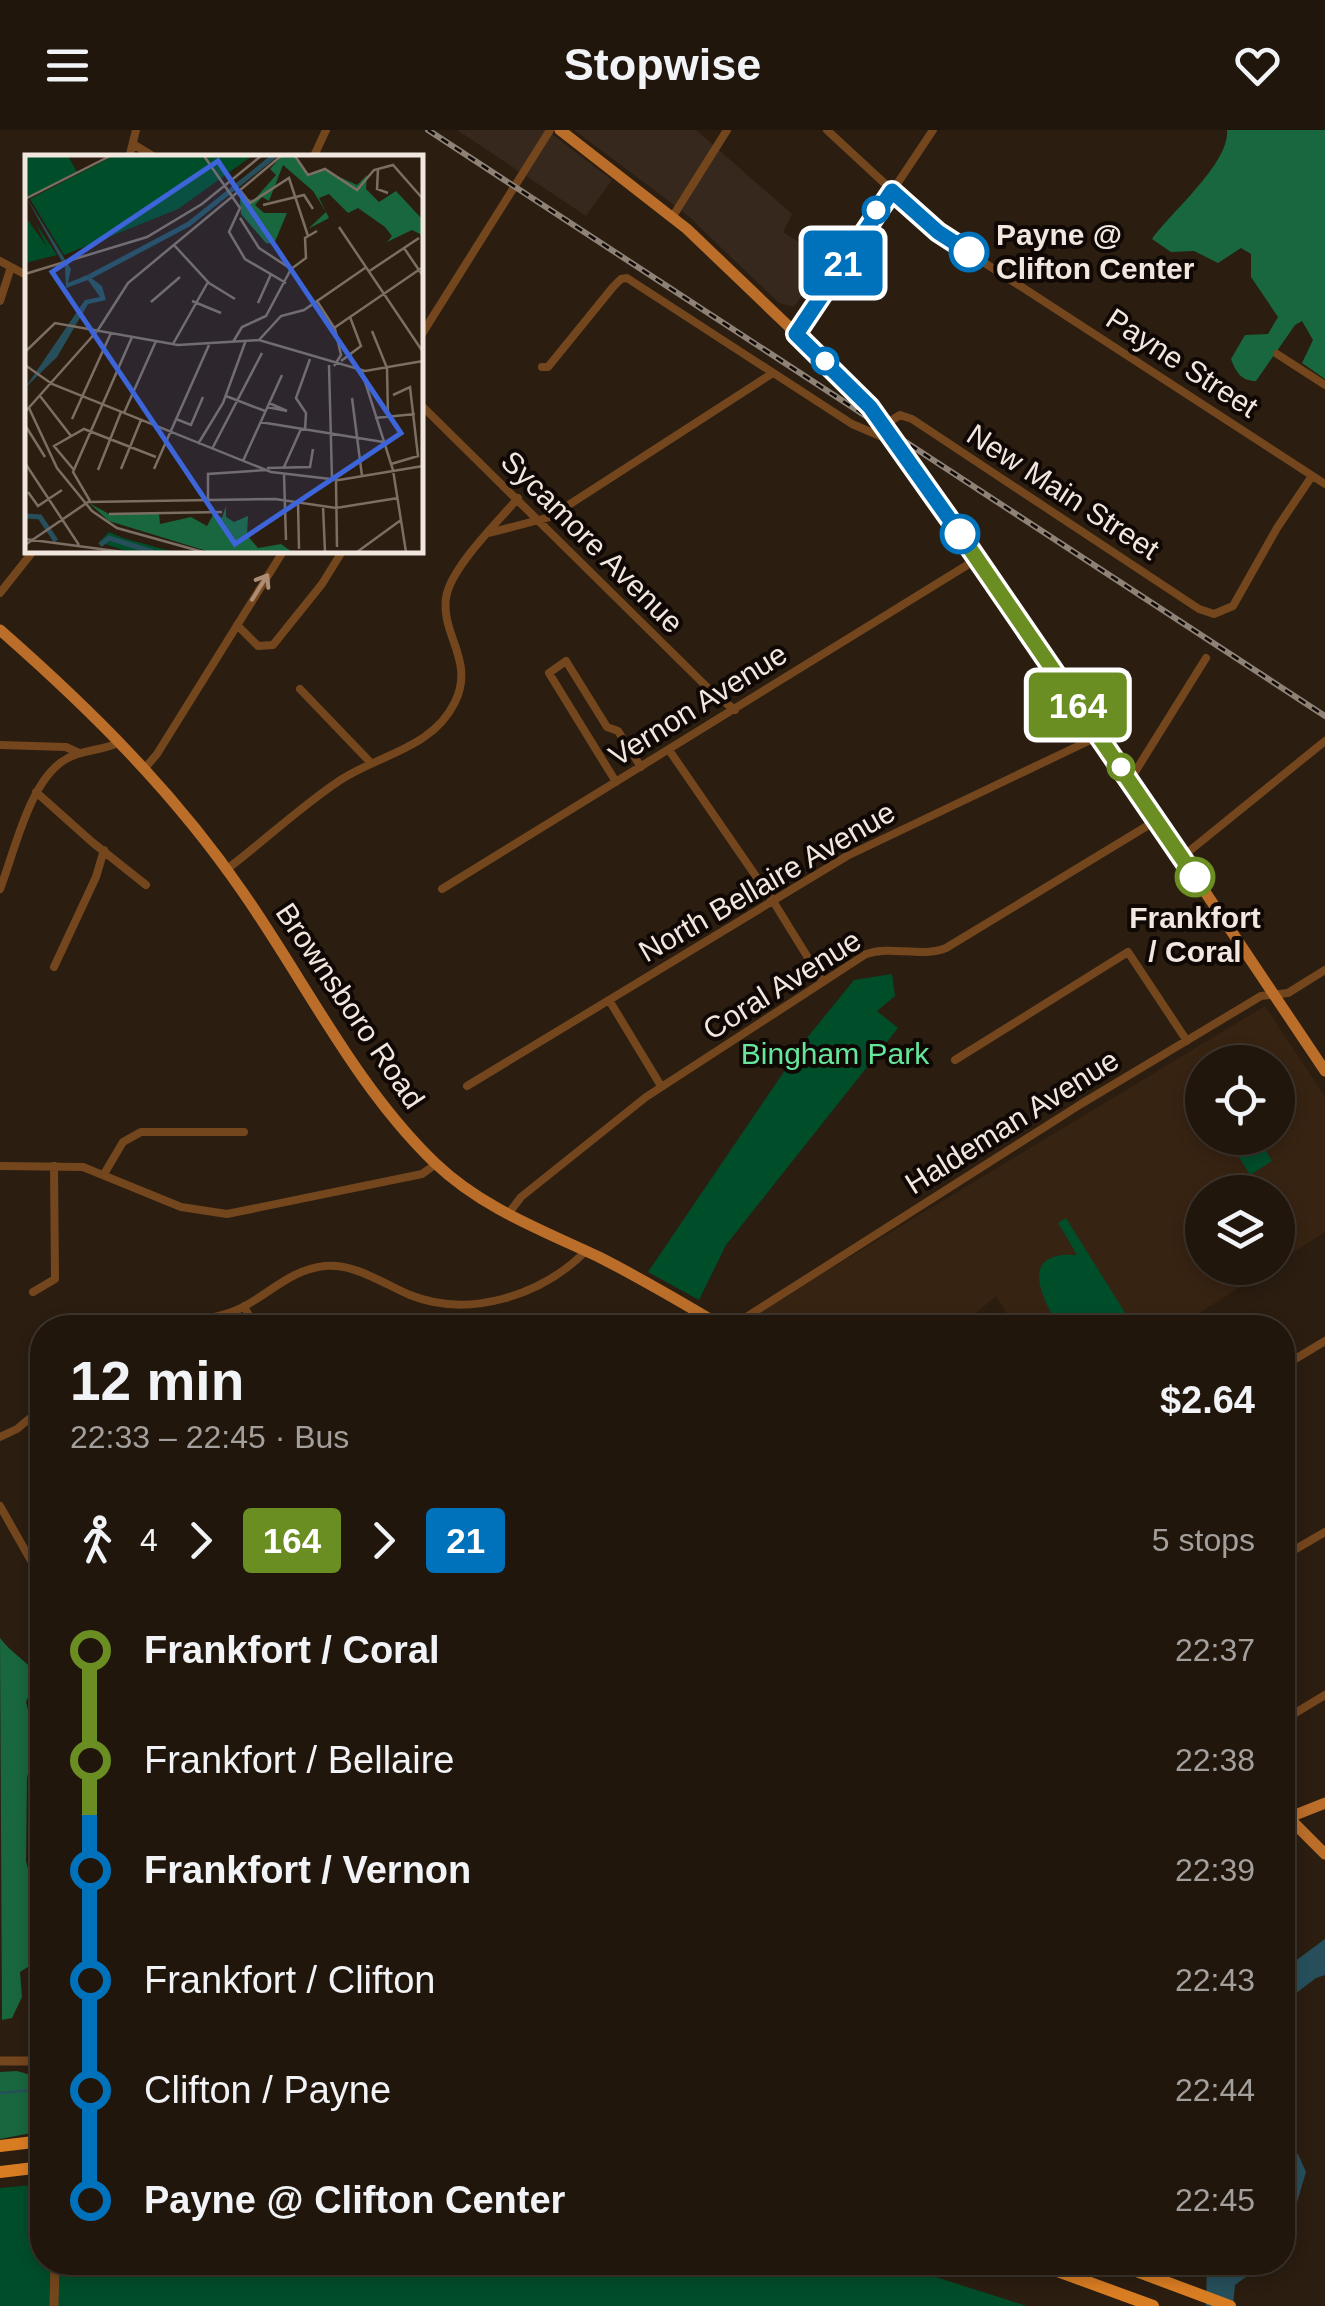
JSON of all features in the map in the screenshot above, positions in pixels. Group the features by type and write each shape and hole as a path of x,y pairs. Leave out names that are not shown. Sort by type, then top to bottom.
{"highway":[{"path":"0,2146 30,2142"},
{"path":"0,2172 30,2169"},
{"path":"1068,2275 1153,2306"},
{"path":"1145,2275 1230,2306"}],"main road":[{"path":"560,130 672,216 858,394 884,425 1100,736 1325,1071"},
{"name":"Brownsboro Road","path":"0,630 145,768 227,869 384,1105 436,1164 477,1197 703,1315"},
{"path":"1295,1813 1325,1804"},
{"path":"1295,1826 1325,1854"}],"street":[{"path":"130,155 136,130"},
{"path":"314,155 326,130"},
{"path":"422,334 550,130"},
{"path":"672,216 728,130"},
{"name":"Payne Street","path":"827,130 938,232 1325,484"},
{"path":"796,334 932,130"},
{"path":"132,144 151,155"},
{"path":"0,261 25,274"},
{"path":"0,302 11,267"},
{"path":"542,368 561,355 624,278 852,424 897,443"},
{"path":"1278,354 1325,385"},
{"path":"489,533 550,517 773,374"},
{"name":"Sycamore Avenue","path":"422,406 700,681 735,710"},
{"name":"New Main Street","path":"884,425 900,415 912,420 1200,610 1219,614 1238,598 1312,476"},
{"path":"227,869 339,780 425,737 454,704 462,668 446,599 458,571 518,498"},
{"path":"0,592 32,552"},
{"path":"145,768 283,552"},
{"path":"237,625 258,646 273,644 322,584 342,552"},
{"name":"Vernon Avenue","path":"442,889 977,559"},
{"path":"1130,780 1206,658"},
{"path":"616,782 549,673 566,662 608,727 618,731 641,767"},
{"path":"300,689 371,764"},
{"name":"North Bellaire Avenue","path":"468,1086 883,837 1100,736"},
{"path":"0,889 36,792 52,769 79,753 110,748 120,742"},
{"path":"1182,857 1325,742"},
{"path":"0,745 66,748 79,753"},
{"path":"668,750 823,982"},
{"path":"36,792 146,885"},
{"name":"Coral Avenue","path":"508,1214 521,1198 662,1086 872,952 936,955 1157,820"},
{"path":"54,967 96,877 104,850"},
{"path":"956,1060 1128,952 1187,1040"},
{"name":"Haldeman Avenue","path":"747,1315 1187,1040 1261,996 1288,993 1325,970"},
{"path":"609,1000 662,1086"},
{"path":"104,1174 123,1142 141,1132 244,1132"},
{"path":"0,1166 83,1167 181,1207 227,1214 422,1174 436,1164"},
{"path":"33,1292 55,1279 54,1166"},
{"path":"222,1315 234,1312 293,1274 330,1266 349,1268 430,1301 485,1302 526,1292 570,1267 586,1252"},
{"path":"244,1306 248,1315"},
{"path":"1295,1359 1325,1341"},
{"path":"0,1438 30,1417"},
{"path":"0,1506 30,1559"},
{"path":"1295,1549 1325,1532"},
{"path":"1295,1713 1325,1695"},
{"path":"0,2061 30,2061"},
{"path":"54,2306 55,2275"}],"shaded area":[{"path":"457,130 547,130 612,180 586,216"},
{"path":"574,130 696,130 792,214 783,232 826,260 794,307 779,303 686,214"},
{"path":"1265,1006 1291,1045 1200,1045"},
{"path":"1295,1052 1325,1097 1325,1232 1295,1252 1295,1175 1185,1175 1185,1285 1243,1285 1195,1315 1008,1315 996,1296 974,1315 757,1315 1185,1054 1185,1155 1295,1155"}],"green space":[{"path":"1227,130 1325,130 1325,379 1302,363 1313,340 1302,321 1295,325 1256,381 1243,377 1235,368 1231,359 1245,335 1268,334 1278,317 1251,277 1251,254 1241,248 1218,263 1194,251 1171,252 1152,239 1210,172 1225,143"},
{"name":"Bingham Park","path":"892,974 895,996 877,1011 898,1028 726,1245 699,1300 648,1272 806,1039 854,980"},
{"path":"1238,1155 1268,1155 1272,1161 1250,1175"},
{"path":"1066,1218 1127,1315 1052,1315 1041,1290 1040,1268 1046,1260 1077,1255 1058,1223"},
{"path":"0,1638 30,1667 26,1702 30,1760 26,1861 30,1877 30,1966 20,1972 22,1997 12,2018 2,2020"},
{"path":"0,2072 30,2075 30,2133 0,2139"},
{"path":"30,2185 30,2275 928,2275 1027,2306 0,2306 0,2188"}],"water":[{"path":"1325,1939 1325,1975 1295,1994 1295,1961"},
{"path":"1295,2153 1306,2172 1295,2209"},
{"path":"1207,2275 1249,2275 1235,2285 1233,2306 1206,2306"}],"waterway":[{"path":"0,2093 30,2090"}],"railway":[{"path":"428,130 1325,716"}],"bus line":[{"name":"21","path":"960,534 870,407 796,334 892,191 938,232 969,252"},
{"name":"164","path":"960,534 1195,877"}],"place":[{"name":"Payne @ Clifton Center","path":"969,252"},
{"name":"Frankfort / Coral","path":"1195,877"}]}
